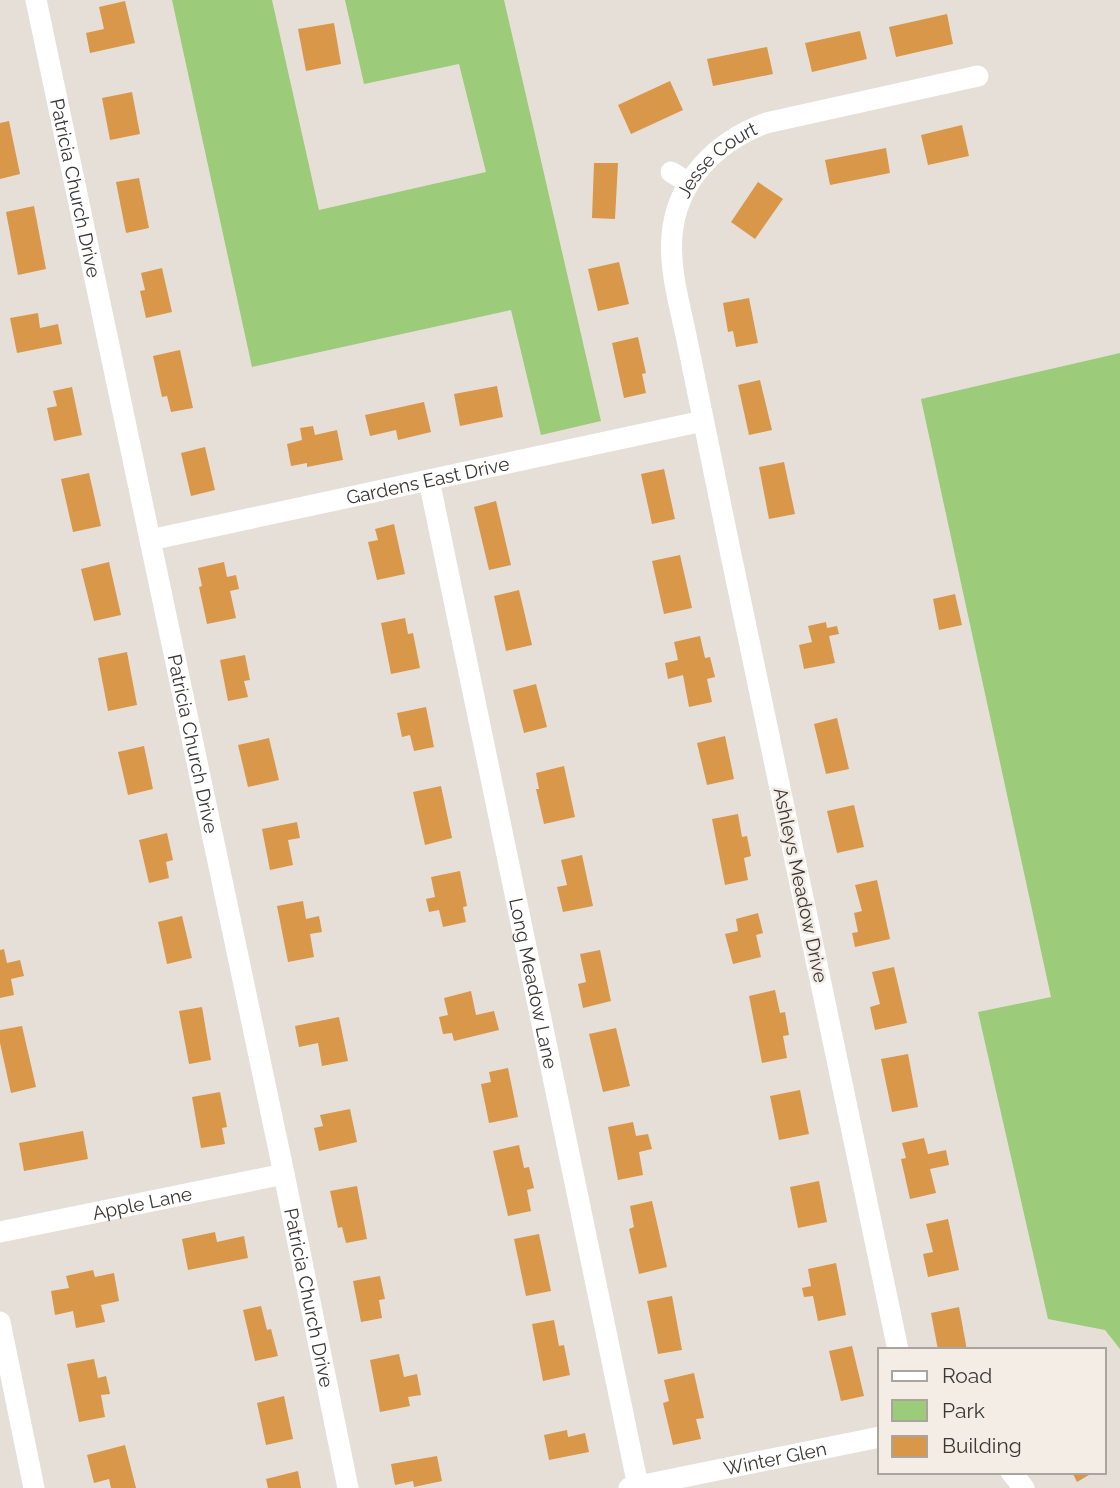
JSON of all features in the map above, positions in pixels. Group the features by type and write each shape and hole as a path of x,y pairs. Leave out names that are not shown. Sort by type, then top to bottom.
{"street":[{"name":"Patricia Church Drive","path":"36,0 348,1488"},
{"name":"Jesse Court","path":"703,421 672,264 673,224 680,200 689,183 712,154 748,130 766,123 978,76"},
{"path":"671,172 689,183"},
{"name":"Gardens East Drive","path":"150,540 703,421"},
{"name":"Ashleys Meadow Drive","path":"703,421 898,1348"},
{"name":"Long Meadow Lane","path":"429,480 633,1487"},
{"name":"Apple Lane","path":"0,1232 284,1174"},
{"path":"0,1322 34,1488"},
{"name":"Winter Glen","path":"633,1487 878,1437"},
{"path":"1013,1474 1024,1488"}],"green space":[{"path":"172,0 272,0 319,210 486,172 459,64 364,84 345,0 504,0 601,421 541,435 511,310 252,367"},
{"path":"1120,353 1120,1349 1105,1330 1048,1319 978,1012 1051,997 921,399"}],"building":[{"path":"125,1 135,43 90,53 86,33 104,29 99,7"},
{"path":"947,14 953,44 896,57 889,27"},
{"path":"334,23 341,64 306,71 298,29"},
{"path":"860,31 867,59 812,72 805,43"},
{"path":"767,47 773,74 713,86 707,59"},
{"path":"670,81 683,110 631,134 618,105"},
{"path":"132,92 140,134 110,140 102,98"},
{"path":"9,121 20,174 0,179 0,123"},
{"path":"962,125 969,156 928,165 921,135"},
{"path":"886,148 890,173 830,185 825,160"},
{"path":"594,163 618,163 615,219 592,218"},
{"path":"139,178 149,228 126,233 116,182"},
{"path":"758,182 783,199 755,239 731,222"},
{"path":"34,206 46,269 18,275 6,212"},
{"path":"619,262 629,304 598,311 588,269"},
{"path":"162,268 172,312 146,318 140,291 145,290 141,273"},
{"path":"749,298 758,343 736,347 733,331 728,332 723,303"},
{"path":"38,313 40,328 58,324 62,344 17,353 10,318"},
{"path":"638,337 646,373 642,374 646,393 624,398 612,343"},
{"path":"180,350 193,408 171,412 167,396 162,397 153,356"},
{"path":"760,380 772,430 749,435 738,385"},
{"path":"497,386 503,417 460,426 454,394"},
{"path":"72,387 82,435 54,441 47,408 57,406 53,391"},
{"path":"424,402 431,432 398,440 396,430 370,436 365,415"},
{"path":"313,426 315,435 337,430 343,460 307,467 307,463 291,466 287,444 302,440 300,428"},
{"path":"205,447 215,490 191,496 181,453"},
{"path":"784,462 795,514 769,519 759,467"},
{"path":"664,469 675,519 652,524 641,474"},
{"path":"89,473 101,526 73,532 61,479"},
{"path":"496,501 511,565 489,570 474,507"},
{"path":"394,524 405,574 377,580 368,542 378,540 375,529"},
{"path":"680,555 692,608 664,614 652,561"},
{"path":"109,562 121,615 94,621 81,569"},
{"path":"224,562 227,577 236,575 239,589 230,591 236,618 207,624 198,568"},
{"path":"519,590 532,645 506,651 494,596"},
{"path":"955,594 962,625 939,630 933,599"},
{"path":"405,618 408,634 413,633 420,668 391,674 381,623"},
{"path":"826,622 827,628 837,626 839,634 829,636 835,663 804,669 799,645 812,642 808,626"},
{"path":"700,636 705,658 710,657 715,677 707,679 712,702 689,707 683,675 668,679 665,663 678,660 674,642"},
{"path":"127,652 137,705 108,711 98,658"},
{"path":"245,655 250,680 244,681 248,697 228,701 220,660"},
{"path":"536,684 547,727 524,733 513,690"},
{"path":"426,707 434,747 414,751 410,735 402,737 397,713"},
{"path":"837,718 849,769 826,774 814,724"},
{"path":"725,736 734,779 707,785 697,743"},
{"path":"269,738 279,780 248,787 238,745"},
{"path":"144,746 153,789 128,795 118,752"},
{"path":"564,766 575,817 544,824 536,789 539,789 536,773"},
{"path":"441,786 452,838 425,845 413,792"},
{"path":"854,805 864,847 837,853 827,811"},
{"path":"738,814 742,837 747,836 751,856 744,858 748,880 725,885 712,819"},
{"path":"297,822 300,838 288,840 293,865 270,870 262,829"},
{"path":"167,833 173,860 166,862 169,878 149,883 139,840"},
{"path":"582,855 593,906 563,912 557,887 567,885 561,860"},
{"path":"460,871 467,906 463,907 466,922 443,927 439,910 429,912 426,899 435,897 431,877"},
{"path":"877,880 890,939 855,947 852,933 858,932 854,913 862,911 855,885"},
{"path":"303,901 306,919 319,916 322,932 310,934 314,957 288,962 277,906"},
{"path":"758,913 763,933 756,935 761,957 733,964 725,934 738,931 736,919"},
{"path":"182,916 192,958 167,964 158,922"},
{"path":"4,949 7,963 20,960 24,976 11,979 14,995 0,998 0,950"},
{"path":"600,950 611,1001 583,1008 578,984 586,982 580,954"},
{"path":"894,967 907,1023 875,1030 870,1007 880,1004 872,972"},
{"path":"775,990 780,1013 785,1012 789,1035 783,1036 787,1058 762,1063 749,996"},
{"path":"471,991 476,1015 494,1011 499,1030 454,1041 452,1033 443,1034 439,1017 448,1015 444,998"},
{"path":"202,1007 211,1060 189,1064 179,1011"},
{"path":"339,1017 348,1061 322,1066 318,1043 299,1047 295,1026"},
{"path":"22,1026 36,1087 11,1093 0,1043 0,1030"},
{"path":"616,1028 630,1086 603,1092 589,1034"},
{"path":"908,1054 918,1107 892,1112 881,1059"},
{"path":"508,1068 518,1117 489,1123 481,1084 491,1082 489,1072"},
{"path":"800,1090 809,1134 779,1140 770,1096"},
{"path":"220,1092 227,1127 222,1128 225,1144 201,1148 192,1097"},
{"path":"350,1109 357,1142 319,1151 314,1128 323,1126 320,1115"},
{"path":"633,1122 636,1136 648,1134 652,1149 639,1152 643,1175 618,1180 608,1127"},
{"path":"83,1131 88,1159 24,1171 19,1143"},
{"path":"924,1138 928,1154 946,1150 949,1165 930,1169 936,1193 910,1199 901,1159 906,1158 902,1143"},
{"path":"519,1145 524,1168 529,1167 534,1188 527,1190 531,1211 508,1216 493,1151"},
{"path":"819,1181 827,1222 798,1228 790,1187"},
{"path":"357,1186 367,1239 346,1243 342,1227 338,1228 330,1191"},
{"path":"652,1201 667,1267 639,1274 629,1229 634,1227 630,1206"},
{"path":"948,1219 959,1270 928,1277 923,1254 933,1252 926,1224"},
{"path":"215,1232 217,1242 244,1236 248,1258 188,1270 182,1239"},
{"path":"539,1234 551,1291 526,1296 514,1239"},
{"path":"836,1263 846,1315 818,1321 813,1296 804,1297 802,1288 811,1286 808,1269"},
{"path":"93,1270 95,1277 114,1273 119,1301 101,1305 105,1322 76,1328 73,1311 55,1315 51,1291 69,1288 66,1276"},
{"path":"380,1276 385,1299 379,1300 382,1318 361,1322 353,1281"},
{"path":"672,1296 682,1350 658,1354 647,1301"},
{"path":"261,1306 278,1356 255,1361 243,1310"},
{"path":"959,1307 967,1348 938,1348 931,1313"},
{"path":"554,1320 559,1346 564,1345 570,1375 543,1381 532,1324"},
{"path":"852,1346 864,1396 841,1401 829,1351"},
{"path":"399,1354 404,1377 417,1374 421,1395 408,1397 410,1406 380,1412 370,1360"},
{"path":"94,1359 98,1378 106,1376 110,1394 101,1395 105,1417 79,1422 67,1364"},
{"path":"694,1373 704,1418 696,1419 701,1439 673,1445 663,1403 669,1401 664,1380"},
{"path":"284,1396 293,1439 266,1445 257,1403"},
{"path":"567,1430 568,1437 585,1433 589,1452 549,1460 544,1435"},
{"path":"125,1445 136,1488 111,1488 109,1479 94,1483 87,1455"},
{"path":"437,1456 442,1481 414,1487 413,1481 395,1485 391,1464"},
{"path":"298,1471 301,1488 268,1488 266,1479"},
{"path":"1073,1474 1091,1474 1077,1482"}]}
